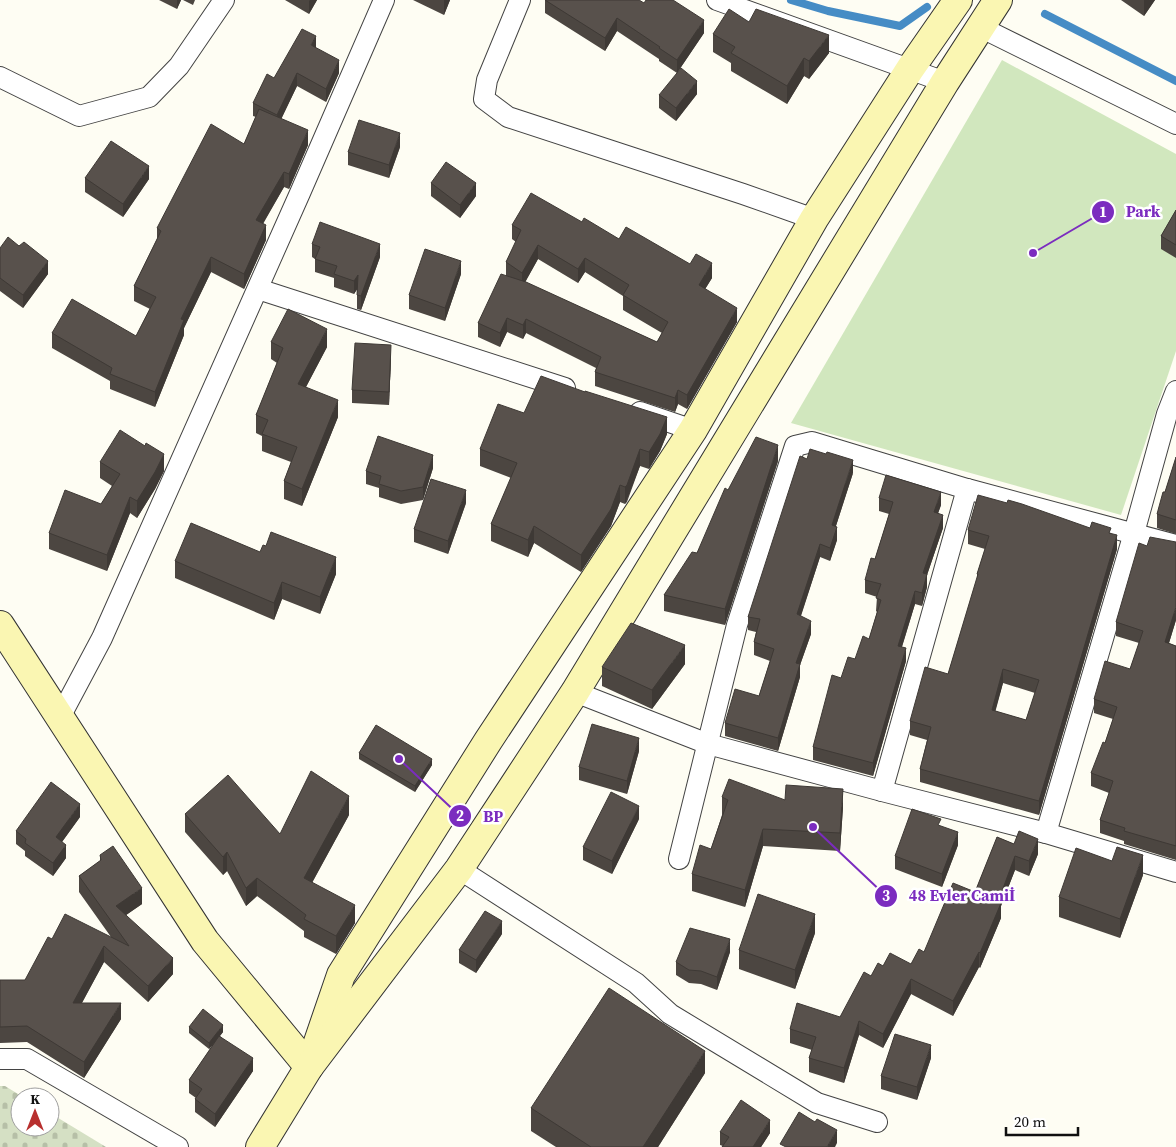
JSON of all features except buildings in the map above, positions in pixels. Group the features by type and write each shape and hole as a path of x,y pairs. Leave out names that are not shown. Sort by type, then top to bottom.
{"main road":[{"path":"309,1068 341,975 488,741 694,430 814,219 910,69 958,0"},
{"path":"260,1147 309,1068 460,869 574,692 945,82 998,0"},
{"path":"0,625 205,941 309,1068"}],"street":[{"path":"0,77 78,116 149,97 179,66 224,0"},
{"path":"60,716 102,638 258,289 384,0"},
{"path":"520,0 487,80 484,100 508,117 814,219"},
{"path":"717,0 945,82"},
{"path":"980,27 1176,124"},
{"path":"258,289 580,393"},
{"path":"1046,833 1167,414 1176,391"},
{"path":"618,405 694,430"},
{"path":"679,859 737,625 795,446 812,442 967,489 1176,545"},
{"path":"882,791 967,489"},
{"path":"574,692 708,744 1046,833 1176,872"},
{"path":"460,869 636,983 670,1014 816,1103 877,1122"},
{"path":"0,1059 27,1059 178,1147"}],"green space":[{"path":"1002,60 1176,154 1176,351 1121,515 791,423"},
{"path":"0,1086 5,1086 10,1089 10,1137 60,1137 60,1119 106,1147 0,1147"}],"waterway":[{"path":"791,0 828,11 900,26 927,7"},
{"path":"1045,14 1176,81"}],"place":[{"name":"Park","path":"1033,253"},
{"name":"BP","path":"399,759"},
{"name":"48 Evler Camiİ","path":"813,827"}]}
